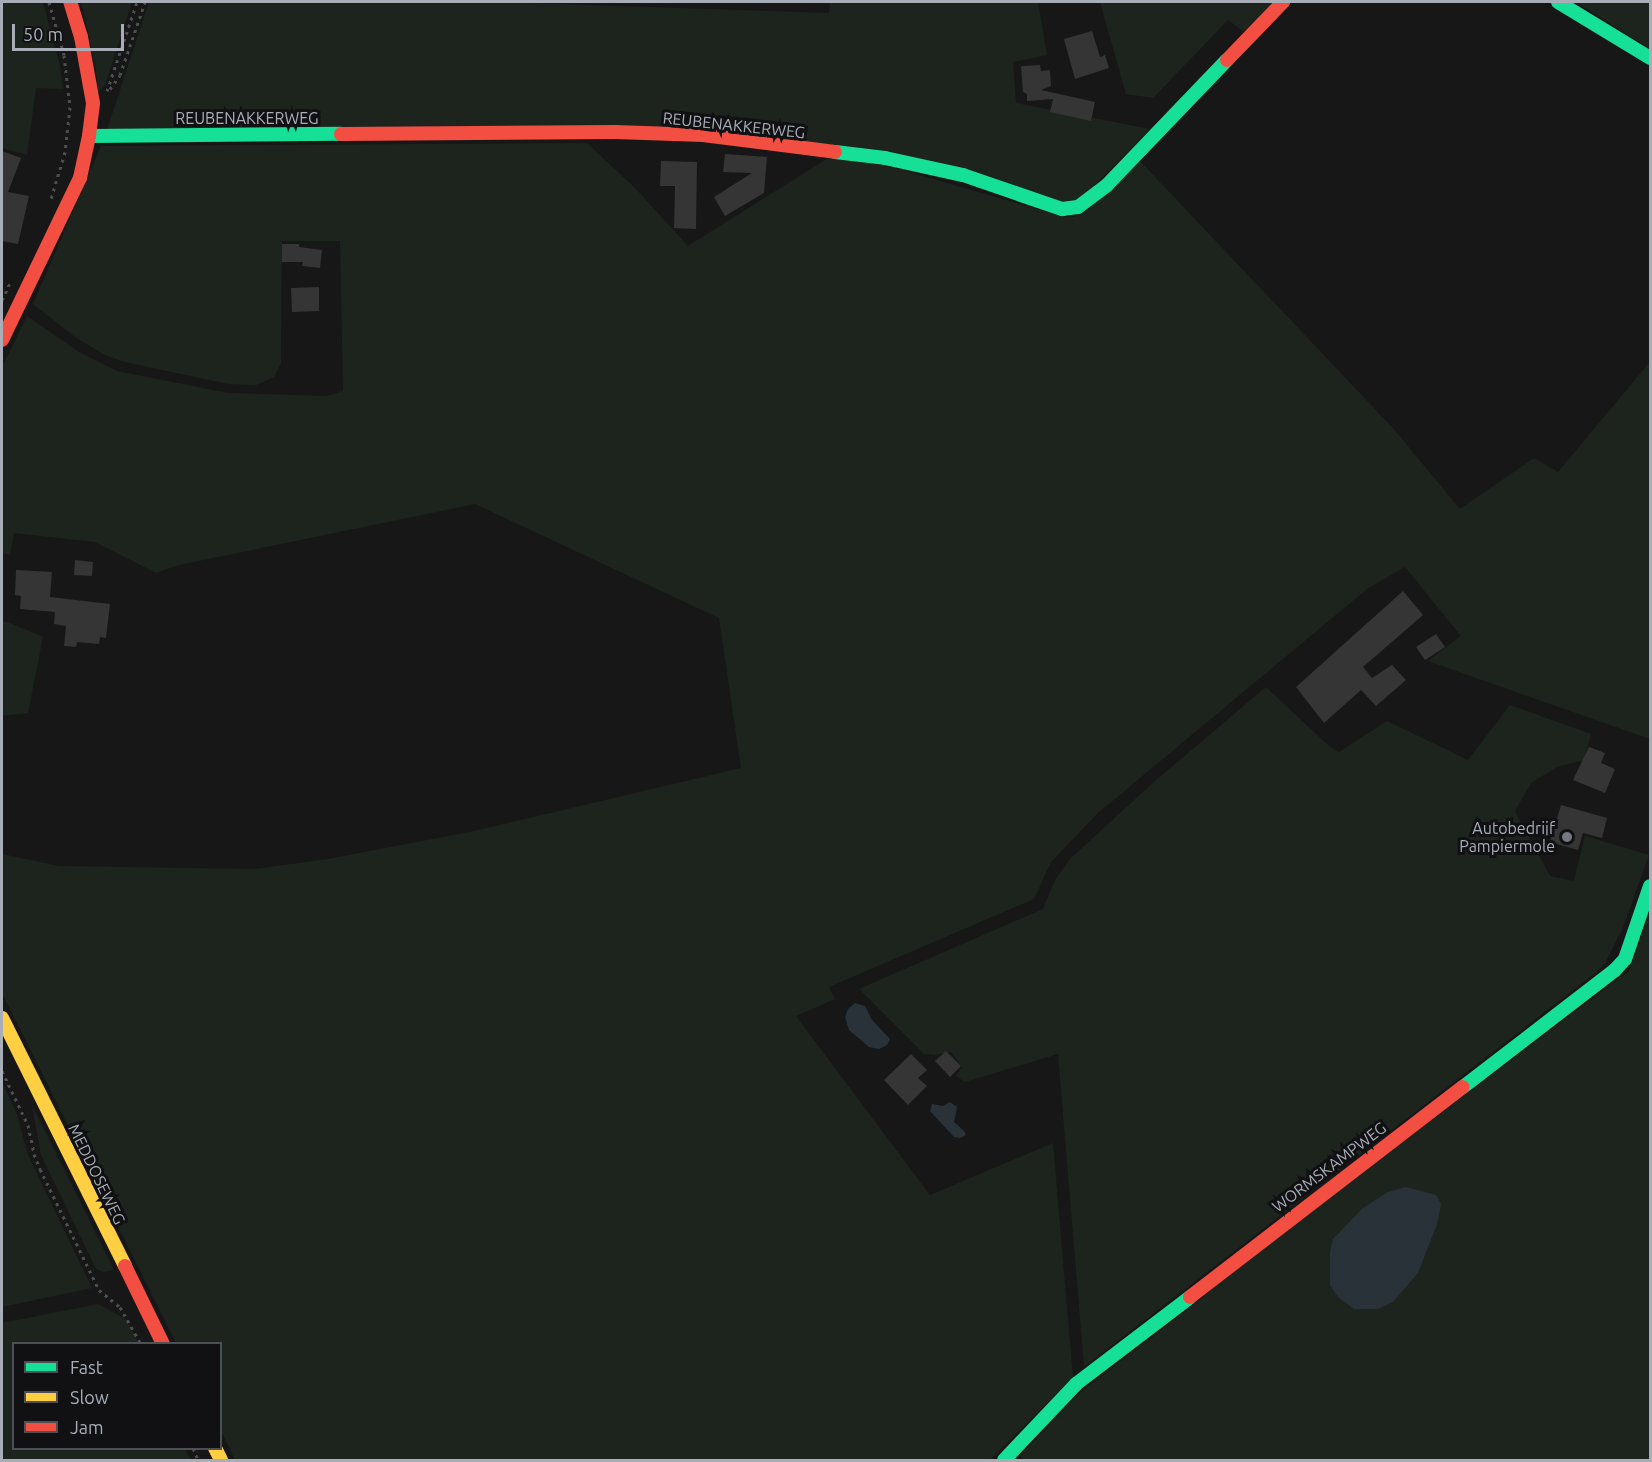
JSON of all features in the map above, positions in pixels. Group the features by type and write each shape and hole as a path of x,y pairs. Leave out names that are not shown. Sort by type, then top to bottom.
{"street":[{"path":"2,340 80,178 89,136 93,103 81,37 70,2"},
{"name":"REUBENAKKERWEG","path":"89,136 603,132 703,135 885,159 963,175 1062,209 1078,207 1107,185 1283,2"},
{"path":"1558,2 1650,58"},
{"name":"WORMSKAMPWEG","path":"1004,1461 1076,1384 1615,970 1625,959 1650,886"},
{"name":"MEDDOSEWEG","path":"2,1018 162,1342"}],"path":[{"path":"48,208 65,152 70,107 64,55 49,2"},
{"path":"137,2 108,90 120,75 145,2"},
{"path":"2,300 14,277"},
{"path":"2,1071 28,1125 34,1154 40,1169 99,1290 120,1308 140,1342"}],"shaded area":[{"path":"2,2 43,2 60,66 63,89 36,88 27,155 2,148"},
{"path":"81,2 132,2 105,85 98,92 95,63"},
{"path":"149,2 496,2 829,13 830,2 1038,2 1047,55 1013,62 1016,103 1150,129 1092,188 1072,204 800,141 106,133"},
{"path":"1100,2 1273,2 1244,32 1228,20 1153,98 1126,94"},
{"path":"1576,2 1650,2 1650,49"},
{"path":"587,143 635,188 688,246 830,157 881,164 1065,217 1074,217 1086,210 1138,159 1392,427 1460,509 1534,458 1558,472 1650,362 1650,739 1428,661 1461,636 1405,567 1367,589 1098,813 1051,862 1034,899 829,987 835,999 796,1016 930,1195 1053,1143 1073,1377 990,1460 235,1460 222,1433 222,1342 176,1342 2,993 2,854 59,866 255,869 328,859 474,831 741,768 719,618 475,504 179,565 156,573 95,542 14,533 10,555 2,553 2,367 27,316 79,352 117,371 228,393 327,396 343,391 340,241 282,241 281,363 274,377 256,385 228,384 125,362 105,355 75,337 33,304 101,146"},
{"path":"2,621 43,637 28,713 2,716"},
{"path":"1266,687 1330,747 1339,752 1387,721 1468,760 1510,705 1591,734 1584,760 1557,767 1531,783 1515,811 1550,876 1574,881 1585,836 1649,855 1622,930 1604,965 1084,1367 1058,1054 965,1082 956,1076 962,1067 951,1052 924,1054 859,989 1043,909 1055,880 1070,859 1155,781"},
{"path":"1650,913 1650,1460 1022,1460 1021,1455 1077,1395 1196,1303 1273,1236 1431,1121 1629,971"},
{"path":"855,1003 865,1006 872,1020 890,1039 887,1045 879,1049 869,1047 849,1030 845,1017 848,1009"},
{"path":"2,1081 17,1115 28,1155 92,1288 2,1307"},
{"path":"950,1102 957,1107 954,1122 966,1135 960,1138 954,1137 930,1111 932,1104 943,1106"},
{"path":"32,1105 114,1270 103,1272 96,1269 41,1155"},
{"path":"1406,1187 1436,1195 1441,1204 1437,1224 1418,1273 1393,1302 1378,1309 1354,1309 1338,1297 1330,1285 1330,1252 1333,1239 1363,1208 1388,1192"},
{"path":"98,1304 127,1320 138,1342 12,1342 12,1450 186,1450 191,1460 2,1460 2,1323"}],"building":[{"path":"1092,31 1100,57 1105,55 1109,68 1075,79 1064,39"},
{"path":"1040,65 1041,71 1050,70 1051,86 1041,90 1095,102 1091,121 1050,112 1053,99 1027,101 1027,94 1023,92 1021,66"},
{"path":"2,151 21,158 8,192 29,196 18,244 2,241"},
{"path":"725,154 767,157 764,193 725,216 714,197 752,173 723,172"},
{"path":"661,161 697,162 696,229 674,228 675,186 660,186"},
{"path":"282,244 299,244 299,247 322,250 320,268 302,266 303,262 282,262"},
{"path":"319,287 319,311 292,312 291,288"},
{"path":"75,560 93,562 92,576 74,575"},
{"path":"16,570 52,572 50,597 110,604 106,638 100,637 99,644 77,642 76,647 64,646 66,626 54,624 55,612 20,609 21,596 15,595"},
{"path":"1403,591 1423,615 1363,667 1372,678 1392,665 1406,680 1376,706 1361,690 1324,723 1296,687"},
{"path":"1436,634 1445,647 1425,660 1416,647"},
{"path":"1589,747 1605,753 1601,763 1615,769 1605,793 1573,780"},
{"path":"1561,805 1607,818 1602,838 1583,833 1578,850 1550,842"},
{"path":"946,1051 961,1066 950,1077 935,1061"},
{"path":"911,1054 927,1070 918,1078 927,1086 908,1105 884,1080"}],"traffic: fast":[{"path":"1558,2 1650,58"},
{"path":"835,152 885,158 963,175 1062,209 1078,207 1107,185 1227,60"},
{"path":"89,136 341,134"},
{"path":"1463,1087 1615,970 1625,959 1650,886"},
{"path":"1004,1460 1076,1384 1190,1297"}],"traffic: slow":[{"path":"2,1018 125,1266"},
{"path":"216,1450 221,1460"}],"traffic: jam":[{"path":"2,340 80,178 89,136 93,103 81,37 70,2"},
{"path":"1227,60 1283,2"},
{"path":"341,134 615,132 703,135 835,152"},
{"path":"1190,1297 1463,1087"},
{"path":"125,1266 162,1342"}],"place":[{"name":"Autobedrijf Pampiermole","path":"1567,837"}]}
